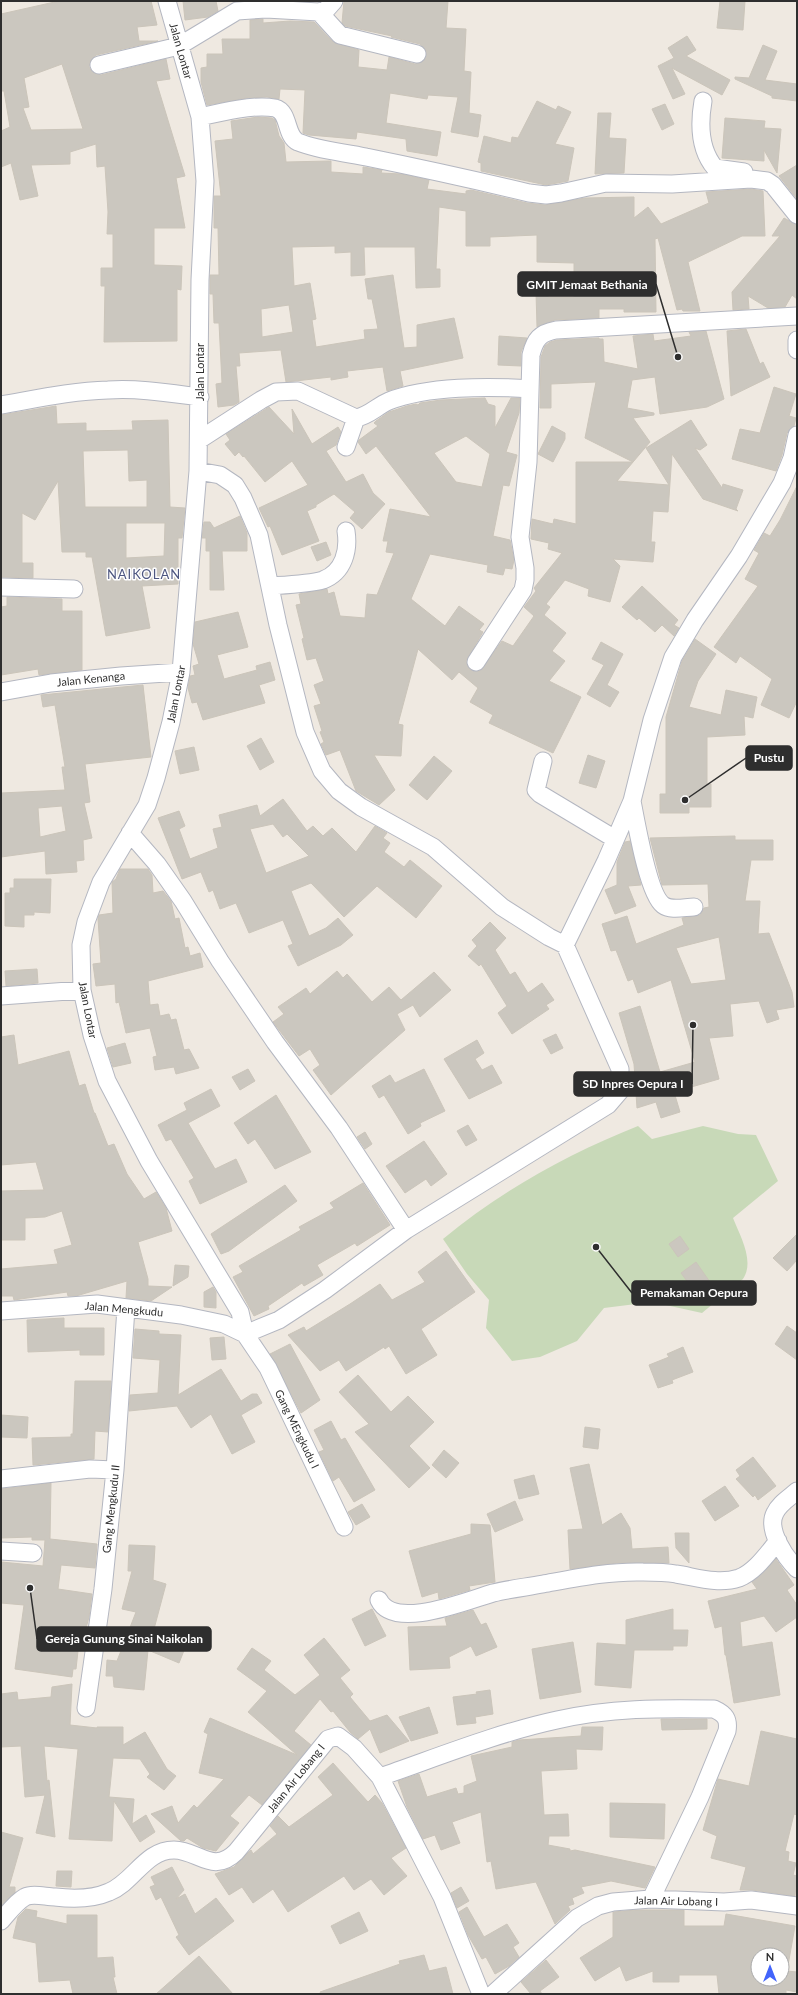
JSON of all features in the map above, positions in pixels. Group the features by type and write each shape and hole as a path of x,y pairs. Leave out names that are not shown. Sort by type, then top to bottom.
{"street":[{"name":"Jalan Lontar","path":"167,1 200,117 205,181 200,280 200,397 198,472 181,672 156,778 147,805 101,882 86,922 81,945 82,990 92,1035 107,1081 149,1161 240,1312 245,1334"},
{"path":"99,65 179,46 237,11 266,10 319,12 326,10 334,1"},
{"path":"319,12 340,35 417,54"},
{"path":"703,101 700,117 703,149 709,161 715,168 746,172 751,178"},
{"path":"200,117 223,112 274,108 283,114 291,136 298,142 321,149 366,157 529,194 546,195 561,193 606,183 672,184 751,178 767,181 773,184 797,215"},
{"path":"476,662 523,590 525,580 520,537 528,462 531,355 538,337 545,332 797,316"},
{"path":"797,340 797,350"},
{"path":"199,440 276,392 289,390 298,391 356,418 364,417 388,401 418,394 489,386 530,389"},
{"path":"1,405 73,393 108,390 136,390 200,397"},
{"path":"346,447 356,418"},
{"path":"565,945 632,801 652,720 673,657 695,620 739,556 782,483 792,458 797,435"},
{"path":"198,472 220,475 235,484 243,498 259,535 278,625 305,732 322,771 339,791 361,807 433,846 502,907 549,937 565,945 620,1069 620,1091 608,1105 406,1230 325,1290 279,1320 245,1334"},
{"path":"270,586 323,580 332,574 344,559 348,543 346,531"},
{"path":"1,587 74,589"},
{"name":"Jalan Kenanga","path":"1,692 105,677 181,672"},
{"path":"543,761 536,790 540,794 615,840"},
{"path":"632,801 649,876 655,895 662,905 668,907 694,907"},
{"path":"130,834 156,864 183,901 224,967 275,1042 343,1135 406,1230"},
{"path":"1,996 82,990"},
{"name":"Jalan Mengkudu","path":"1,1311 97,1304 181,1315 224,1324 245,1334"},
{"name":"Gang Mengkudu II","path":"86,1708 103,1589 115,1470 126,1308"},
{"name":"Gang MEngkudu I","path":"245,1334 268,1368 344,1526"},
{"path":"1,1479 90,1469 115,1470"},
{"path":"797,1492 778,1508 772,1522 778,1542 789,1560 797,1569"},
{"path":"380,1600 383,1607 390,1611 416,1614 448,1607 493,1593 608,1573 674,1573 714,1581 726,1581 739,1578 755,1568 778,1542"},
{"path":"1,1551 34,1553"},
{"path":"380,1777 527,1727 557,1720 590,1714 649,1708 714,1709 726,1717 728,1725 727,1731 700,1797 651,1899"},
{"name":"Jalan Air Lobang I","path":"1,1921 20,1901 30,1896 77,1898 109,1892 127,1880 146,1861 156,1854 166,1850 186,1852 213,1862 226,1860 236,1852 331,1737 338,1736 343,1738 380,1777 442,1897 481,1994"},
{"name":"Jalan Air Lobang I","path":"492,1994 587,1911 598,1906 613,1902 651,1899 724,1902 751,1900 797,1906"}],"green space":[{"path":"638,1126 652,1139 703,1126 738,1134 756,1135 778,1181 733,1218 747,1257 746,1272 743,1279 702,1313 652,1302 604,1308 577,1341 540,1357 512,1361 486,1328 489,1300 467,1274 443,1239 465,1221 512,1189 536,1175 561,1161"}],"building":[{"path":"59,1 151,1 157,25 137,27 139,41 158,41 96,55 90,62 89,67 92,72 101,75 166,59 170,79 156,81 185,176 176,178 185,228 154,228 154,265 182,266 181,290 177,289 177,341 104,342 105,286 101,286 101,268 113,268 113,234 107,234 108,212 105,166 97,167 96,144 70,152 70,164 31,165 38,196 20,200 11,163 1,167 1,131 10,127 4,91 1,91 1,14","holes":["62,64 83,129 31,130 23,108 29,107 24,78"]},
{"path":"183,1 216,1 218,11 208,17 185,20"},
{"path":"344,1 448,1 446,28 466,29 464,71 471,72 469,113 481,115 478,137 451,132 458,97 428,95 427,99 390,93 386,123 441,132 437,156 407,151 406,139 357,132 356,139 309,135 303,133 305,90 280,89 279,99 267,97 247,98 207,105 201,82 201,68 207,67 207,54 223,54 222,39 250,39 250,20 263,19 263,23 290,21 314,22 333,42 359,50 358,67 387,70 389,57 415,64 424,61 426,51 420,44 391,37 392,36 345,26 342,23"},
{"path":"720,1 745,1 743,30 717,28"},
{"path":"687,36 696,50 686,56 730,80 722,95 672,68 685,94 673,99 658,66 674,58 668,48"},
{"path":"763,45 777,51 765,80 797,84 797,101 772,98 772,96 735,79 735,77 749,78"},
{"path":"537,101 556,110 558,106 571,112 555,144 574,148 568,181 546,185 481,171 481,163 478,162 484,136 511,143 512,137 518,138"},
{"path":"665,104 674,124 662,130 652,109"},
{"path":"598,113 611,113 609,138 626,139 624,173 595,174"},
{"path":"258,117 272,118 275,120 279,136 284,143 286,162 331,161 331,172 363,174 363,167 382,170 381,173 401,174 429,180 427,189 466,194 466,191 471,190 527,203 545,205 585,198 634,197 634,218 648,207 661,224 709,203 706,192 751,189 763,191 765,236 742,236 688,262 700,311 683,311 682,309 677,310 658,238 655,239 656,312 624,312 624,309 599,309 599,318 555,320 537,327 536,292 529,293 529,273 548,272 548,297 574,297 574,263 537,262 537,235 490,237 490,246 466,246 466,211 439,207 436,269 440,269 440,287 416,288 415,247 364,247 365,275 351,276 351,252 335,253 335,246 292,247 294,286 310,283 316,319 312,320 316,347 365,339 364,330 378,329 372,299 368,299 365,279 393,275 404,348 417,347 417,325 454,318 463,358 400,371 403,386 387,391 383,367 347,371 348,377 331,380 331,377 286,382 281,350 239,353 240,366 236,366 239,402 234,405 218,407 216,384 222,383 219,323 214,323 213,294 210,294 210,275 219,275 218,228 214,228 214,196 221,196 215,141 233,139 231,121","holes":["289,305 293,332 262,337 261,309"]},
{"path":"725,118 765,121 764,128 781,129 777,173 764,150 764,161 722,158"},
{"path":"797,165 797,199 779,176"},
{"path":"784,218 797,225 797,299 792,295 785,307 768,308 748,296 749,309 733,310 732,292 780,236 772,236"},
{"path":"746,329 760,364 763,362 770,377 731,396 727,331"},
{"path":"706,331 724,399 707,407 660,414 655,377 632,380 627,408 654,413 654,415 633,418 650,442 617,481 669,485 646,448 691,420 707,445 700,450 695,448 722,488 723,484 743,490 736,509 738,511 703,499 672,454 668,512 653,511 651,542 655,542 653,562 613,559 620,566 610,602 588,596 589,589 565,580 546,604 550,607 544,615 566,633 552,651 565,661 549,681 581,697 553,753 489,723 493,715 470,702 478,688 459,672 452,680 418,649 398,724 403,725 401,756 374,755 395,790 379,805 356,791 340,750 326,755 321,744 324,742 320,732 322,731 314,706 321,704 314,685 324,681 316,658 307,660 302,639 304,638 296,605 301,604 299,594 327,589 328,594 334,592 340,616 365,618 367,594 377,595 394,553 386,552 388,541 383,541 390,509 431,517 376,446 366,454 358,442 359,440 378,426 374,423 389,412 407,406 418,405 420,403 441,400 485,398 488,404 495,406 495,428 511,398 520,398 519,413 506,452 517,455 509,486 503,485 493,536 510,540 514,560 512,569 505,568 503,575 487,572 488,565 430,554 411,599 445,626 459,606 484,624 479,630 483,632 466,661 470,670 480,671 502,641 513,646 534,616 524,607 536,591 534,588 562,553 548,549 549,543 531,539 532,519 553,524 554,519 576,524 576,462 633,462 585,438 596,382 551,384 551,408 540,408 541,357 545,346 550,342 557,340 599,338 603,339 604,362 638,369 633,336 653,334 654,341 691,336 689,332","holes":["466,436 490,454 482,487 456,482 434,453"]},
{"path":"499,336 527,338 521,352 521,366 498,365"},
{"path":"774,387 796,394 789,416 796,418 794,426 787,433 782,455 776,471 732,459 740,429 760,433"},
{"path":"56,406 57,424 86,423 86,431 133,430 132,421 168,420 170,507 185,508 182,538 178,538 178,584 142,586 150,628 106,636 92,557 86,557 86,552 62,552 58,481 35,520 22,513 22,563 33,563 33,578 1,577 1,415","holes":["128,450 129,481 147,480 147,507 85,507 83,451","126,523 165,523 164,556 126,558"]},
{"path":"269,407 294,434 292,409 312,444 338,427 341,432 336,445 326,451 346,482 363,474 373,493 385,504 362,529 350,518 355,512 334,494 316,505 316,507 307,511 319,541 282,555 270,526 268,527 259,508 308,485 292,461 265,482 244,456 243,457 239,452 235,456 225,444 230,440 226,434"},
{"path":"552,426 565,433 565,439 553,462 538,454"},
{"path":"797,486 797,701 789,718 761,705 772,679 740,656 736,663 714,647 758,586 745,579 759,553 754,550 764,533 770,536"},
{"path":"240,516 247,533 247,551 222,551 224,590 210,590 210,551 206,551 206,538 202,538 204,522 210,522 214,528"},
{"path":"326,542 331,555 317,561 311,547"},
{"path":"642,586 678,620 674,625 679,628 674,636 662,625 655,632 639,618 637,620 622,607"},
{"path":"7,597 62,599 62,611 82,611 82,670 39,675 38,669 1,675 1,607 7,606"},
{"path":"238,612 248,647 217,655 224,679 257,670 256,666 270,662 275,680 259,685 265,703 203,720 197,702 192,703 188,688 190,676 195,675 193,666 199,664 193,644 195,622"},
{"path":"695,639 716,654 698,681 689,707 721,715 726,690 757,697 753,718 744,716 745,735 707,737 707,784 711,784 711,807 689,807 689,813 660,813 660,794 666,794 666,717 682,661"},
{"path":"601,642 623,654 607,685 619,692 610,707 587,694 604,665 592,659"},
{"path":"143,685 151,757 85,764 90,802 84,803 92,838 83,840 84,860 76,861 77,872 46,874 45,851 1,857 1,793 65,790 62,767 65,767 55,705 43,707 41,695","holes":["62,806 66,831 40,837 38,808"]},
{"path":"261,738 274,762 260,770 247,746"},
{"path":"194,747 199,770 180,774 175,751"},
{"path":"588,755 605,761 596,788 579,783"},
{"path":"434,756 452,771 427,800 409,785"},
{"path":"283,799 307,831 313,826 323,836 332,828 356,852 375,826 387,833 383,838 390,843 384,852 404,867 410,860 442,886 416,918 377,886 344,917 311,883 291,891 309,936 326,928 338,918 353,935 341,945 298,966 288,946 293,944 283,920 249,933 236,903 220,909 213,890 209,892 201,872 182,879 158,818 179,811 185,826 179,829 190,859 218,848 213,829 222,827 219,815 257,805 260,816","holes":["273,824 283,837 287,834 309,856 266,873 250,829"]},
{"path":"735,836 735,840 773,840 773,860 751,860 745,901 760,901 758,934 769,933 792,992 794,1007 776,1010 779,1019 767,1023 759,1001 730,1004 733,1036 709,1038 719,1079 674,1092 680,1112 661,1118 656,1102 637,1108 634,1064 619,1013 640,1006 660,1072 695,1062 671,980 638,993 633,979 628,981 616,950 611,951 602,924 627,916 636,944 684,925 682,918 700,915 704,908 709,907 708,884 662,885 650,838","holes":["719,937 726,980 691,984 676,948"]},
{"path":"630,841 641,885 628,886 636,906 615,914 605,890 617,885 617,862 625,842"},
{"path":"120,869 148,869 152,875 153,893 163,891 171,901 175,919 179,918 185,948 188,947 190,956 200,953 203,967 148,981 150,1005 158,1004 160,1016 169,1014 171,1020 176,1019 184,1050 189,1049 199,1068 176,1074 174,1067 155,1070 153,1057 157,1056 150,1028 126,1033 119,1002 116,1003 115,984 96,986 93,964 101,963 98,919 99,915 113,913 112,882 116,879"},
{"path":"14,879 51,879 50,913 34,912 34,915 24,915 24,927 5,926 5,893 10,893 10,888 14,888"},
{"path":"490,922 506,938 495,950 510,975 515,972 528,993 542,983 554,1000 546,1005 549,1009 512,1034 498,1013 507,1006 481,964 479,966 468,956 477,946 472,940"},
{"path":"37,969 38,983 6,986 5,971"},
{"path":"337,971 343,978 347,974 372,1002 389,987 401,1000 434,972 451,990 420,1017 413,1005 397,1014 405,1030 331,1095 313,1070 320,1065 310,1049 299,1056 273,1022 284,1014 278,1007 306,988 310,994"},
{"path":"556,1034 563,1048 551,1054 543,1040"},
{"path":"14,1035 18,1065 69,1051 79,1086 85,1084 94,1113 108,1146 114,1144 127,1174 144,1199 156,1192 166,1208 172,1231 138,1242 148,1279 148,1286 172,1287 151,1301 126,1298 127,1281 76,1296 68,1296 67,1292 14,1300 13,1296 1,1296 1,1269 58,1264 54,1250 72,1245 62,1211 45,1217 25,1218 25,1240 1,1240 1,1191 44,1190 36,1162 1,1165 1,1037"},
{"path":"477,1040 484,1053 475,1059 482,1070 492,1065 502,1083 469,1099 444,1059"},
{"path":"125,1043 131,1063 113,1067 107,1048"},
{"path":"248,1069 255,1081 240,1090 232,1077"},
{"path":"424,1069 445,1111 420,1123 421,1126 408,1134 384,1095 379,1098 372,1086 390,1075 395,1083"},
{"path":"211,1089 220,1106 188,1123 215,1169 236,1159 247,1182 200,1204 189,1181 194,1178 171,1139 166,1141 158,1125 187,1110 184,1103"},
{"path":"276,1095 311,1152 275,1169 255,1139 248,1144 234,1123"},
{"path":"468,1125 477,1140 466,1146 457,1131"},
{"path":"365,1132 372,1144 365,1149 357,1137"},
{"path":"424,1141 447,1174 431,1186 426,1179 405,1193 386,1166"},
{"path":"363,1183 390,1225 357,1246 355,1243 317,1265 323,1275 304,1286 302,1283 268,1306 269,1309 254,1316 233,1277 243,1272 239,1266 301,1230 299,1227 334,1208 330,1203"},
{"path":"285,1185 297,1201 229,1251 221,1254 211,1234"},
{"path":"797,1234 797,1260 787,1271 773,1258"},
{"path":"680,1236 689,1249 678,1257 669,1244"},
{"path":"446,1251 475,1292 421,1329 437,1355 406,1374 389,1346 385,1349 384,1347 346,1371 339,1360 320,1371 288,1335 304,1327 306,1331 380,1284 392,1300 425,1282 418,1272"},
{"path":"696,1262 710,1282 695,1292 681,1273"},
{"path":"175,1265 189,1266 188,1277 173,1286"},
{"path":"213,1287 216,1292 216,1308 204,1307 204,1292"},
{"path":"64,1318 64,1328 104,1328 104,1355 80,1355 80,1350 28,1352 27,1320"},
{"path":"787,1326 797,1333 797,1360 775,1344"},
{"path":"135,1329 159,1331 159,1334 181,1335 178,1395 221,1369 241,1401 252,1394 257,1394 262,1403 241,1415 255,1442 232,1454 211,1414 191,1428 177,1406 129,1411 130,1395 158,1393 160,1360 133,1358"},
{"path":"224,1337 226,1359 212,1360 210,1338"},
{"path":"290,1344 320,1400 301,1413 270,1354"},
{"path":"683,1347 693,1372 672,1380 673,1383 658,1388 649,1365 669,1357 667,1354"},
{"path":"358,1375 391,1412 408,1396 434,1422 409,1446 430,1468 409,1488 355,1432 369,1424 339,1392"},
{"path":"75,1381 111,1381 108,1432 95,1431 94,1459 33,1465 32,1438 71,1437 71,1434 73,1434"},
{"path":"1,1415 28,1417 27,1438 1,1437"},
{"path":"331,1421 341,1440 345,1438 375,1490 354,1502 339,1477 333,1481 319,1452 324,1450 314,1430"},
{"path":"585,1427 600,1429 598,1449 583,1447"},
{"path":"444,1450 459,1463 446,1478 432,1465"},
{"path":"753,1457 776,1486 758,1500 755,1495 753,1497 736,1479 740,1476 736,1470"},
{"path":"589,1464 602,1525 621,1513 630,1528 632,1549 668,1547 669,1563 617,1563 570,1569 568,1530 583,1529 570,1468"},
{"path":"534,1475 539,1494 519,1499 514,1480"},
{"path":"51,1483 50,1539 97,1544 95,1568 61,1565 58,1589 92,1594 89,1617 82,1643 79,1642 76,1669 73,1669 72,1677 15,1669 24,1605 1,1603 1,1562 43,1566 45,1540 32,1540 32,1537 1,1538 1,1489"},
{"path":"725,1486 739,1506 715,1521 702,1501"},
{"path":"515,1501 523,1520 495,1532 487,1514"},
{"path":"362,1504 370,1517 356,1525 348,1512"},
{"path":"471,1524 490,1525 495,1582 469,1586 470,1590 439,1599 438,1592 422,1597 409,1551 471,1534"},
{"path":"675,1533 689,1533 689,1563 676,1548"},
{"path":"129,1545 155,1546 153,1580 166,1584 154,1629 187,1643 179,1663 148,1650 144,1690 114,1687 113,1676 106,1676 107,1660 117,1661 136,1612 122,1609 132,1571 128,1571"},
{"path":"776,1559 794,1585 787,1590 797,1605 797,1617 776,1632 764,1616 740,1622 742,1647 772,1642 780,1695 734,1703 725,1655 722,1626 715,1628 708,1601 757,1589 752,1582"},
{"path":"372,1609 386,1636 365,1646 352,1619"},
{"path":"673,1609 673,1630 688,1630 687,1646 673,1646 673,1650 634,1650 631,1688 595,1685 597,1643 626,1645 626,1620"},
{"path":"473,1610 481,1625 486,1623 497,1647 476,1656 471,1646 449,1657 450,1668 410,1670 408,1627 447,1626 445,1618"},
{"path":"324,1638 350,1670 340,1678 353,1694 350,1697 370,1721 387,1715 409,1741 380,1753 370,1729 358,1739 320,1699 294,1731 311,1745 262,1805 249,1795 230,1816 239,1823 216,1851 203,1848 187,1838 184,1841 181,1841 151,1814 172,1806 178,1823 194,1805 197,1808 224,1779 199,1773 208,1734 204,1732 210,1718 297,1755 248,1712 267,1691 237,1669 252,1648 271,1661 264,1670 295,1695 320,1675 304,1655"},
{"path":"573,1642 581,1692 540,1699 532,1649"},
{"path":"72,1684 70,1725 97,1728 123,1727 123,1745 145,1732 167,1769 176,1776 164,1790 147,1777 150,1774 140,1759 113,1758 109,1797 134,1799 132,1824 146,1815 155,1832 140,1842 114,1801 112,1841 69,1839 78,1749 44,1746 47,1781 49,1780 55,1837 36,1833 45,1795 25,1797 21,1746 1,1747 1,1694 17,1692 18,1700 51,1697 52,1687"},
{"path":"490,1690 493,1714 475,1717 476,1723 457,1725 453,1697 477,1694 476,1692"},
{"path":"429,1707 438,1733 411,1741 399,1717"},
{"path":"661,1719 707,1719 707,1729 662,1730"},
{"path":"582,1727 603,1727 602,1750 576,1749 577,1769 541,1771 544,1815 568,1814 569,1836 549,1836 548,1845 570,1849 570,1851 575,1850 655,1867 645,1888 611,1881 581,1887 584,1893 572,1898 574,1904 568,1906 570,1910 555,1924 536,1882 496,1889 491,1861 487,1862 481,1812 452,1822 460,1843 441,1850 435,1835 423,1839 407,1807 398,1781 419,1774 427,1797 456,1788 458,1794 464,1793 464,1786 477,1781 471,1756 512,1747 512,1742 519,1740 581,1736"},
{"path":"761,1731 797,1739 797,1815 794,1814 785,1851 789,1852 788,1861 796,1863 793,1875 797,1876 795,1896 752,1890 740,1890 746,1867 711,1858 717,1836 703,1830 718,1779 749,1786"},
{"path":"333,1763 368,1802 375,1795 382,1803 406,1848 391,1858 407,1876 384,1895 371,1879 354,1890 344,1876 288,1912 273,1889 253,1903 242,1887 229,1895 215,1874 234,1867 251,1850 253,1854 277,1834 270,1826 278,1816 289,1827 333,1795 318,1777"},
{"path":"610,1803 665,1804 664,1839 610,1837"},
{"path":"1,1832 23,1838 9,1887 15,1887 15,1892 1,1906"},
{"path":"172,1867 184,1890 176,1899 185,1894 195,1914 216,1898 234,1921 189,1955 176,1937 179,1935 161,1897 156,1900 150,1887 155,1885 151,1877"},
{"path":"57,1871 72,1871 71,1887 56,1886"},
{"path":"461,1887 469,1901 457,1908 451,1893"},
{"path":"467,1907 484,1937 507,1924 519,1943 513,1947 519,1957 509,1966 495,1974 486,1957 482,1959 468,1935 459,1912"},
{"path":"26,1909 37,1911 36,1917 67,1924 67,1915 97,1915 97,1958 113,1957 115,1977 113,1977 117,1994 73,1994 70,1980 39,1982 36,1943 13,1938 18,1917"},
{"path":"636,1910 684,1910 684,1926 724,1926 726,1914 795,1926 790,1954 790,1947 750,1947 750,1987 790,1987 790,1971 797,1972 797,1992 786,1990 786,1994 719,1994 717,1975 679,1975 679,1982 653,1982 653,1971 626,1981 620,1966 595,1981 580,1958 613,1937 613,1912"},
{"path":"359,1912 368,1931 340,1944 331,1926"},
{"path":"424,1955 429,1971 446,1967 453,1994 321,1994 320,1992 400,1964 399,1961"},
{"path":"199,1956 233,1994 156,1994"},
{"path":"546,1960 559,1977 540,1991 542,1994 531,1994 521,1982"}],"place":[{"name":"GMIT Jemaat Bethania","path":"678,357"},
{"name":"Pustu","path":"685,800"},
{"name":"SD Inpres Oepura I","path":"693,1025"},
{"name":"Pemakaman Oepura","path":"596,1247"},
{"name":"Gereja Gunung Sinai Naikolan","path":"30,1588"}],"district":[{"name":"NAIKOLAN","path":"144,574"}]}
